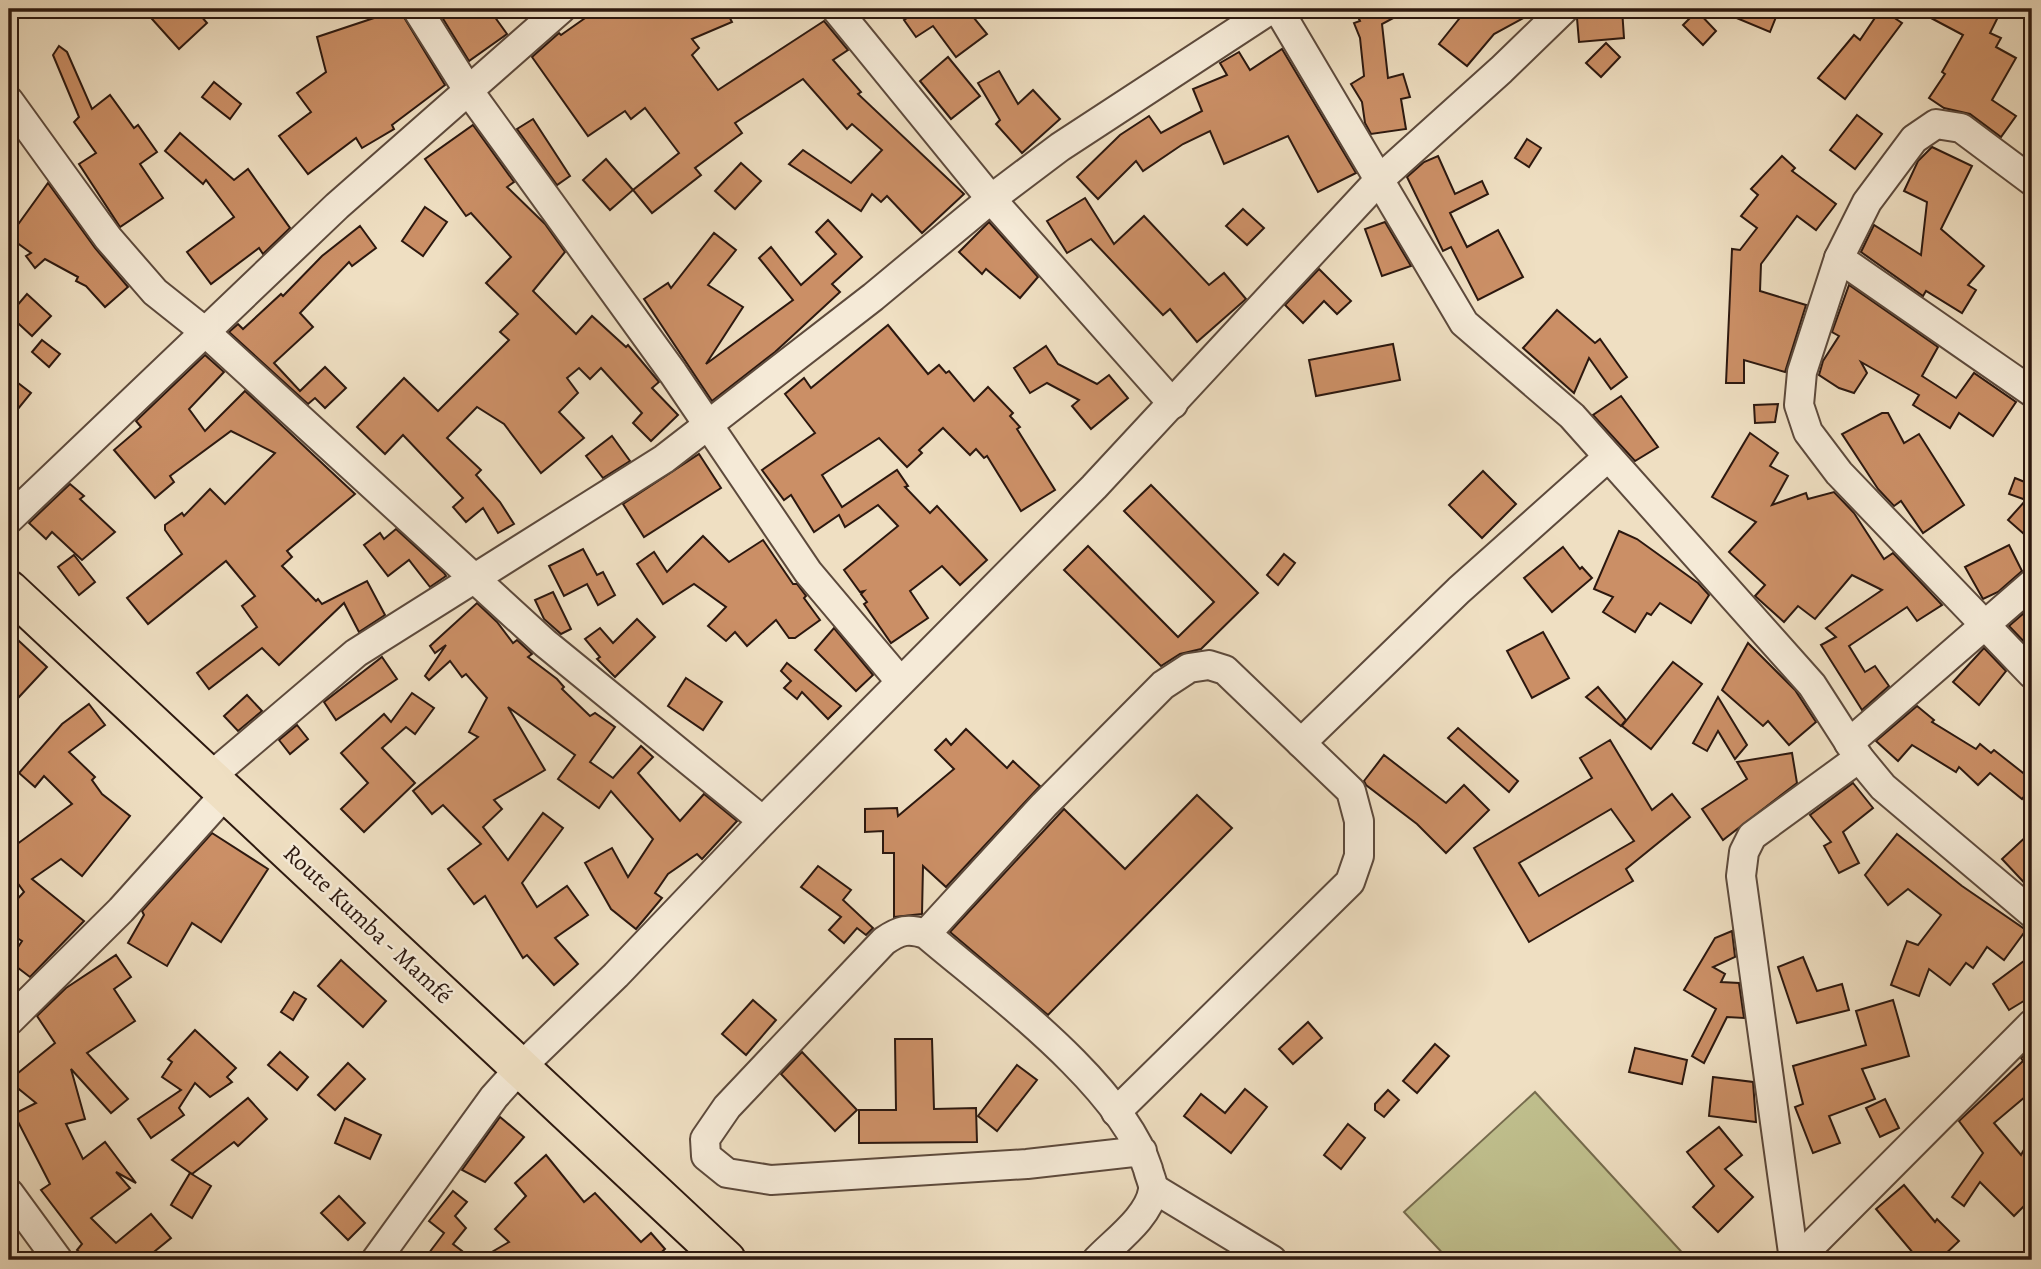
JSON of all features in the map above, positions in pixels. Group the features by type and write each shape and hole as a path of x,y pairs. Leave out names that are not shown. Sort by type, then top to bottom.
{"highway":[{"name":"Route Kumba - Mamfé","path":"9,590 726,1260"}],"street":[{"path":"417,9 468,90 708,425 808,572 900,681"},
{"path":"9,519 337,206 561,9"},
{"path":"836,9 991,199 1173,404"},
{"path":"9,1021 121,910 218,784 356,653 664,459 873,297 991,199 1060,146 1271,9"},
{"path":"1278,9 1381,178 1464,323 1474,335 1525,373 1572,416 1812,685 1854,751 1883,788 2032,913"},
{"path":"376,1260 494,1097 521,1067 616,975 763,821 1173,404 1381,178 1564,9"},
{"path":"9,101 108,238 155,292 204,331 369,485 477,577 545,643 763,821"},
{"path":"2032,181 1961,128 1936,124 1914,139 1867,202 1839,258 1802,372 1799,405 1808,432 1839,473 2032,674"},
{"path":"1839,258 2032,392"},
{"path":"1301,743 1459,590 1608,457"},
{"path":"1795,1260 1741,876 1744,852 1752,836 1854,751 1983,625 2032,584"},
{"path":"926,934 1044,805 1163,685 1189,668 1209,665 1225,670 1351,791 1359,821 1359,856 1350,882 1116,1112"},
{"path":"1097,1260 1146,1209 1153,1188 1142,1151 1116,1112 1057,1046 926,934 910,929 899,931 884,941 727,1107 705,1139 706,1156 727,1173 771,1180 1027,1164 1142,1151"},
{"path":"1795,1260 2032,1024"},
{"path":"1153,1188 1272,1260"},
{"path":"9,1193 58,1260"}],"green space":[{"path":"1535,1092 1689,1260 1449,1260 1404,1212"}],"building":[{"path":"143,9 195,9 207,23 179,49"},
{"path":"437,9 489,9 507,34 469,61"},
{"path":"598,9 725,9 732,22 692,39 699,48 692,55 718,90 824,21 848,50 833,60 861,92 858,94 964,194 922,233 887,196 881,202 872,194 861,211 789,164 803,150 851,183 882,150 852,124 847,129 803,79 735,123 742,133 695,168 701,175 652,213 633,190 679,153 645,108 631,119 625,111 588,136 532,57 559,33 561,35"},
{"path":"921,9 988,9 974,18 987,34 956,57 933,26 916,37 904,20"},
{"path":"1354,9 1410,9 1382,24 1388,78 1403,74 1410,97 1401,99 1406,129 1371,134 1365,123 1362,102 1351,84 1364,76 1360,38 1354,23 1360,21"},
{"path":"1467,9 1540,9 1494,34 1467,66 1439,44"},
{"path":"1580,9 1622,9 1624,38 1579,42 1577,18"},
{"path":"1715,9 1770,9 1778,12 1770,32"},
{"path":"1881,9 1902,23 1845,99 1818,78 1854,35 1860,40"},
{"path":"1914,9 2002,9 1990,33 2001,38 1996,47 2016,58 1992,100 2016,116 2001,137 1970,114 1944,108 1929,98 1945,74 1942,72 1963,35"},
{"path":"395,11 398,16 402,14 445,85 392,125 394,129 362,148 356,138 308,174 279,136 311,112 297,93 326,72 317,37"},
{"path":"1697,11 1716,31 1703,45 1683,25"},
{"path":"1606,43 1620,57 1601,77 1586,63"},
{"path":"59,46 67,52 92,109 110,95 134,128 138,125 157,152 140,164 163,198 120,227 79,164 96,153 74,122 79,117 53,55"},
{"path":"1282,49 1356,173 1318,192 1288,136 1224,164 1210,131 1183,144 1143,171 1136,161 1098,199 1077,177 1120,135 1149,116 1161,133 1202,111 1193,89 1227,75 1220,63 1239,52 1250,70"},
{"path":"948,57 980,96 951,119 920,81"},
{"path":"999,71 1018,104 1033,90 1060,119 1022,153 996,124 1000,120 978,83"},
{"path":"214,82 241,104 230,119 202,97"},
{"path":"1857,115 1882,134 1855,169 1830,150"},
{"path":"533,119 570,176 557,185 517,129"},
{"path":"473,125 514,182 507,187 545,224 565,252 533,291 576,334 592,316 626,347 628,345 659,382 652,388 678,415 651,441 633,423 642,413 601,368 590,379 579,368 567,378 578,393 559,412 584,438 541,473 504,424 477,407 447,438 481,470 476,475 500,502 514,524 498,533 483,508 466,522 453,507 463,498 403,435 385,454 357,427 404,378 438,411 509,340 500,332 518,314 486,283 511,257 471,213 466,216 425,159"},
{"path":"180,133 234,180 248,169 290,228 263,254 259,248 211,284 187,252 234,217 206,180 203,184 165,151"},
{"path":"1527,139 1541,148 1529,167 1515,158"},
{"path":"1932,147 1972,166 1941,229 1984,266 1968,285 1976,290 1962,313 1926,291 1923,296 1861,252 1874,225 1921,255 1927,202 1904,191 1918,161"},
{"path":"1438,156 1455,194 1482,181 1488,194 1450,213 1467,247 1498,230 1523,277 1478,300 1451,247 1443,251 1407,177 1424,162"},
{"path":"1782,156 1795,168 1792,171 1836,204 1816,230 1797,216 1761,264 1760,291 1806,305 1785,372 1744,360 1744,383 1726,383 1732,249 1740,250 1757,228 1741,216 1758,195 1751,189"},
{"path":"606,159 633,190 610,210 583,180"},
{"path":"741,163 761,181 735,209 715,191"},
{"path":"48,183 95,248 128,287 105,307 86,286 76,281 78,277 45,259 35,268 26,256 31,253 9,237"},
{"path":"1085,198 1114,244 1144,216 1209,285 1224,273 1246,299 1197,342 1170,309 1163,315 1091,239 1067,253 1047,221"},
{"path":"425,207 447,222 423,256 402,241"},
{"path":"1243,209 1264,228 1247,245 1226,226"},
{"path":"828,220 862,257 832,284 840,292 775,352 712,401 644,299 668,283 671,288 714,233 736,250 708,285 743,307 706,364 793,300 759,258 771,247 801,285 836,254 816,232"},
{"path":"989,222 1038,277 1020,298 986,269 982,274 959,252"},
{"path":"1385,222 1411,266 1382,276 1365,229"},
{"path":"360,226 376,248 352,266 349,262 300,313 313,327 274,363 300,391 325,367 346,388 325,408 315,398 308,404 229,332 238,324 243,329 281,294 283,296 322,256"},
{"path":"1319,269 1351,301 1337,314 1324,301 1303,323 1285,305"},
{"path":"1849,285 1938,347 1922,376 1956,398 1974,373 2016,402 1993,436 1959,413 1950,428 1913,405 1919,395 1861,362 1867,373 1854,393 1839,388 1819,375 1823,361 1839,336 1832,332"},
{"path":"27,294 51,316 32,336 9,315"},
{"path":"1557,310 1595,343 1600,339 1627,377 1611,389 1589,358 1574,393 1523,348"},
{"path":"888,325 928,374 939,365 946,373 949,371 974,401 988,387 1013,413 1010,416 1020,427 1017,429 1055,490 1021,511 987,456 984,458 976,449 970,455 943,428 919,450 922,453 907,467 879,438 822,475 842,507 897,470 908,486 905,487 930,513 937,506 987,560 960,585 942,566 910,591 928,618 891,643 864,604 867,602 861,594 864,591 860,592 844,570 898,526 878,505 845,527 839,515 814,532 791,495 784,500 762,470 815,433 785,394 804,378 811,388"},
{"path":"42,340 60,354 49,367 32,352"},
{"path":"1393,344 1400,380 1316,396 1309,360"},
{"path":"1046,346 1058,364 1097,384 1109,375 1128,398 1091,429 1072,406 1079,400 1047,383 1030,393 1014,368"},
{"path":"205,355 224,372 189,409 205,431 245,391 355,494 287,551 292,557 282,566 322,604 367,581 385,615 359,632 344,603 279,665 262,648 209,689 197,673 257,627 242,606 255,596 226,561 148,624 127,598 182,554 165,530 165,525 182,513 184,516 210,489 225,504 275,453 231,431 170,476 174,482 155,498 114,450 141,427 136,421"},
{"path":"9,376 31,393 9,420"},
{"path":"1621,396 1658,447 1635,461 1593,415"},
{"path":"1778,404 1775,422 1755,423 1754,405"},
{"path":"1882,413 1888,413 1904,443 1919,434 1964,505 1923,533 1901,501 1894,506 1878,489 1842,434"},
{"path":"1750,433 1778,453 1770,466 1788,476 1772,505 1806,493 1808,499 1834,492 1854,513 1884,559 1893,553 1942,605 1917,621 1907,607 1849,646 1865,672 1875,666 1889,686 1862,710 1821,645 1836,637 1826,628 1882,590 1852,575 1815,619 1798,606 1784,622 1755,596 1765,585 1729,552 1756,522 1712,497"},
{"path":"612,436 630,461 603,478 586,456"},
{"path":"699,454 721,488 644,537 623,504"},
{"path":"1483,471 1516,504 1482,538 1449,505"},
{"path":"2015,478 2032,485 2032,541 2008,520 2026,500 2009,494"},
{"path":"70,484 84,496 80,499 115,532 82,560 52,532 46,539 29,523"},
{"path":"1151,485 1258,593 1201,649 1180,654 1161,666 1064,570 1088,546 1178,637 1214,602 1124,511"},
{"path":"396,529 446,576 430,587 409,560 388,576 364,545 380,533 384,539"},
{"path":"1619,531 1637,539 1698,583 1709,595 1691,623 1660,603 1651,615 1647,613 1635,632 1603,612 1613,597 1594,589"},
{"path":"703,536 729,562 763,540 793,584 797,584 806,596 804,598 820,620 795,638 789,638 776,620 747,646 735,632 726,641 708,626 726,607 694,584 663,604 637,564 654,552 667,572"},
{"path":"2009,545 2022,571 1998,592 1983,599 1965,567"},
{"path":"1563,547 1580,569 1582,567 1592,578 1552,612 1524,578"},
{"path":"583,549 597,575 603,572 615,595 598,605 587,584 564,596 549,566"},
{"path":"1284,554 1295,563 1278,585 1267,575"},
{"path":"74,555 95,582 79,595 58,567"},
{"path":"553,592 571,629 561,634 544,619 535,600"},
{"path":"477,603 497,622 513,643 517,640 532,654 528,657 557,679 564,687 562,689 590,716 595,713 615,727 590,762 613,778 641,746 653,757 638,773 680,821 704,794 737,821 702,859 697,854 668,874 655,893 662,898 636,929 611,909 585,863 612,848 628,877 653,839 611,791 599,808 558,779 575,755 508,707 545,770 494,800 502,809 483,827 508,860 543,813 563,828 522,883 537,907 567,886 588,915 555,938 578,964 554,985 527,955 523,958 485,896 474,904 448,869 481,844 443,805 432,814 413,791 478,737 469,732 487,698 466,674 462,677 450,661 429,680 425,676 446,645 435,653 430,646"},
{"path":"2032,606 2032,650 2009,626"},
{"path":"637,619 655,637 615,677 597,659 600,657 585,639 600,628 613,643"},
{"path":"834,628 873,675 856,691 815,650"},
{"path":"1543,632 1569,678 1532,698 1507,651"},
{"path":"19,641 47,667 19,697 9,688 9,652"},
{"path":"1748,643 1795,690 1816,722 1789,745 1768,721 1763,726 1722,690"},
{"path":"1984,648 2006,671 1979,705 1953,682"},
{"path":"382,657 397,679 336,720 324,702"},
{"path":"1673,662 1702,684 1651,749 1622,726"},
{"path":"787,663 841,706 828,719 802,692 797,699 784,688 791,681 781,671"},
{"path":"686,678 722,702 703,730 668,706"},
{"path":"1598,687 1626,720 1621,726 1586,697"},
{"path":"412,693 434,708 415,734 406,727 382,748 415,783 364,832 341,809 368,783 341,753 384,714 391,722"},
{"path":"247,695 262,711 238,731 224,716"},
{"path":"1718,697 1747,745 1735,759 1718,731 1707,751 1693,743"},
{"path":"89,704 105,725 69,752 95,777 92,780 102,794 130,816 82,876 61,859 32,879 84,921 30,977 9,961 22,941 9,933 9,919 15,908 12,905 24,892 9,871 9,850 72,804 44,776 35,787 19,773 62,724"},
{"path":"1917,706 1934,720 1932,722 1976,749 1980,744 1991,753 1994,750 2032,780 2032,786 2022,799 1990,773 1978,785 1959,767 1956,772 1912,745 1898,761 1876,741"},
{"path":"297,725 308,739 290,754 279,740"},
{"path":"1458,728 1518,781 1509,792 1448,738"},
{"path":"966,729 1007,768 1013,761 1040,786 946,887 923,866 922,914 894,917 894,853 883,853 883,831 865,832 865,809 897,808 898,816 954,769 935,750 946,739 951,745"},
{"path":"1610,740 1652,810 1672,794 1690,817 1626,869 1633,881 1529,942 1474,848 1592,778 1580,758","holes":["1611,809 1634,841 1539,896 1519,863"]},
{"path":"1792,753 1797,783 1723,840 1702,809 1747,779 1737,762"},
{"path":"1384,755 1446,803 1464,785 1489,810 1446,853 1417,824 1366,785 1364,781"},
{"path":"1853,783 1873,808 1843,832 1859,863 1839,873 1824,846 1831,842 1810,815"},
{"path":"1197,795 1232,828 1048,1015 950,932 1064,809 1125,869"},
{"path":"2032,831 2032,891 2002,859"},
{"path":"212,833 268,869 221,942 192,923 167,966 128,943 144,915 142,911"},
{"path":"1897,834 1962,886 2026,930 2004,960 1987,947 1973,968 1966,963 1950,985 1929,969 1919,996 1891,985 1907,941 1918,945 1941,915 1908,889 1888,905 1865,875"},
{"path":"818,866 851,890 843,900 873,928 866,935 857,928 844,943 829,930 841,917 801,887"},
{"path":"1732,931 1735,957 1713,967 1725,974 1721,982 1739,983 1744,1018 1727,1017 1704,1063 1692,1056 1716,1009 1684,990 1715,938"},
{"path":"116,955 131,977 114,989 135,1021 87,1053 128,1099 111,1113 71,1069 85,1119 66,1124 83,1159 105,1142 136,1183 116,1172 130,1188 91,1218 116,1243 151,1214 171,1238 144,1260 87,1260 77,1250 82,1244 41,1190 50,1184 14,1114 36,1103 9,1081 16,1072 55,1043 37,1016 66,988"},
{"path":"2032,955 2032,996 2009,1010 1993,984"},
{"path":"1803,957 1817,991 1842,984 1849,1010 1797,1023 1778,967"},
{"path":"341,960 386,1001 363,1027 318,986"},
{"path":"294,992 306,999 293,1020 281,1012"},
{"path":"753,1000 776,1020 746,1055 722,1034"},
{"path":"1893,1000 1909,1056 1862,1069 1875,1099 1829,1116 1840,1143 1813,1153 1795,1107 1803,1104 1793,1066 1866,1045 1856,1011"},
{"path":"1308,1022 1322,1038 1293,1064 1279,1049"},
{"path":"195,1030 236,1068 227,1077 232,1082 210,1097 195,1083 179,1108 184,1115 151,1138 138,1119 181,1090 162,1077 172,1062 168,1059"},
{"path":"895,1039 932,1039 934,1109 976,1108 977,1142 859,1143 859,1110 896,1110"},
{"path":"1435,1044 1449,1056 1417,1093 1403,1081"},
{"path":"2032,1047 2032,1091 1994,1123 2021,1155 2032,1135 2032,1198 2014,1216 1980,1182 1964,1206 1952,1197 1983,1153 1959,1121 2023,1061 2021,1058"},
{"path":"1635,1048 1687,1060 1682,1084 1629,1072"},
{"path":"280,1052 308,1077 297,1090 268,1065"},
{"path":"802,1052 857,1110 835,1131 781,1074"},
{"path":"348,1063 365,1079 335,1110 318,1095"},
{"path":"1017,1065 1037,1080 997,1131 978,1116"},
{"path":"1713,1077 1753,1082 1756,1122 1709,1116"},
{"path":"1245,1089 1267,1107 1231,1153 1184,1116 1201,1094 1225,1113"},
{"path":"1388,1090 1399,1100 1384,1117 1375,1110 1375,1104"},
{"path":"248,1098 267,1119 238,1146 234,1142 192,1174 172,1160"},
{"path":"1885,1099 1899,1128 1880,1137 1866,1108"},
{"path":"500,1117 524,1137 485,1182 462,1170"},
{"path":"345,1118 381,1135 370,1159 335,1143"},
{"path":"1348,1124 1365,1138 1341,1169 1324,1155"},
{"path":"1719,1127 1742,1155 1725,1169 1753,1197 1718,1232 1693,1207 1714,1186 1687,1152"},
{"path":"546,1155 584,1202 595,1193 641,1242 651,1233 665,1249 653,1260 478,1260 509,1242 495,1229 526,1196 515,1183"},
{"path":"190,1173 211,1186 192,1218 171,1205"},
{"path":"1904,1185 1935,1222 1937,1219 1959,1241 1939,1260 1919,1260 1876,1209"},
{"path":"453,1191 467,1202 455,1216 466,1228 453,1244 462,1251 455,1260 439,1260 429,1253 444,1233 429,1221"},
{"path":"339,1196 365,1223 348,1240 321,1213"}]}
